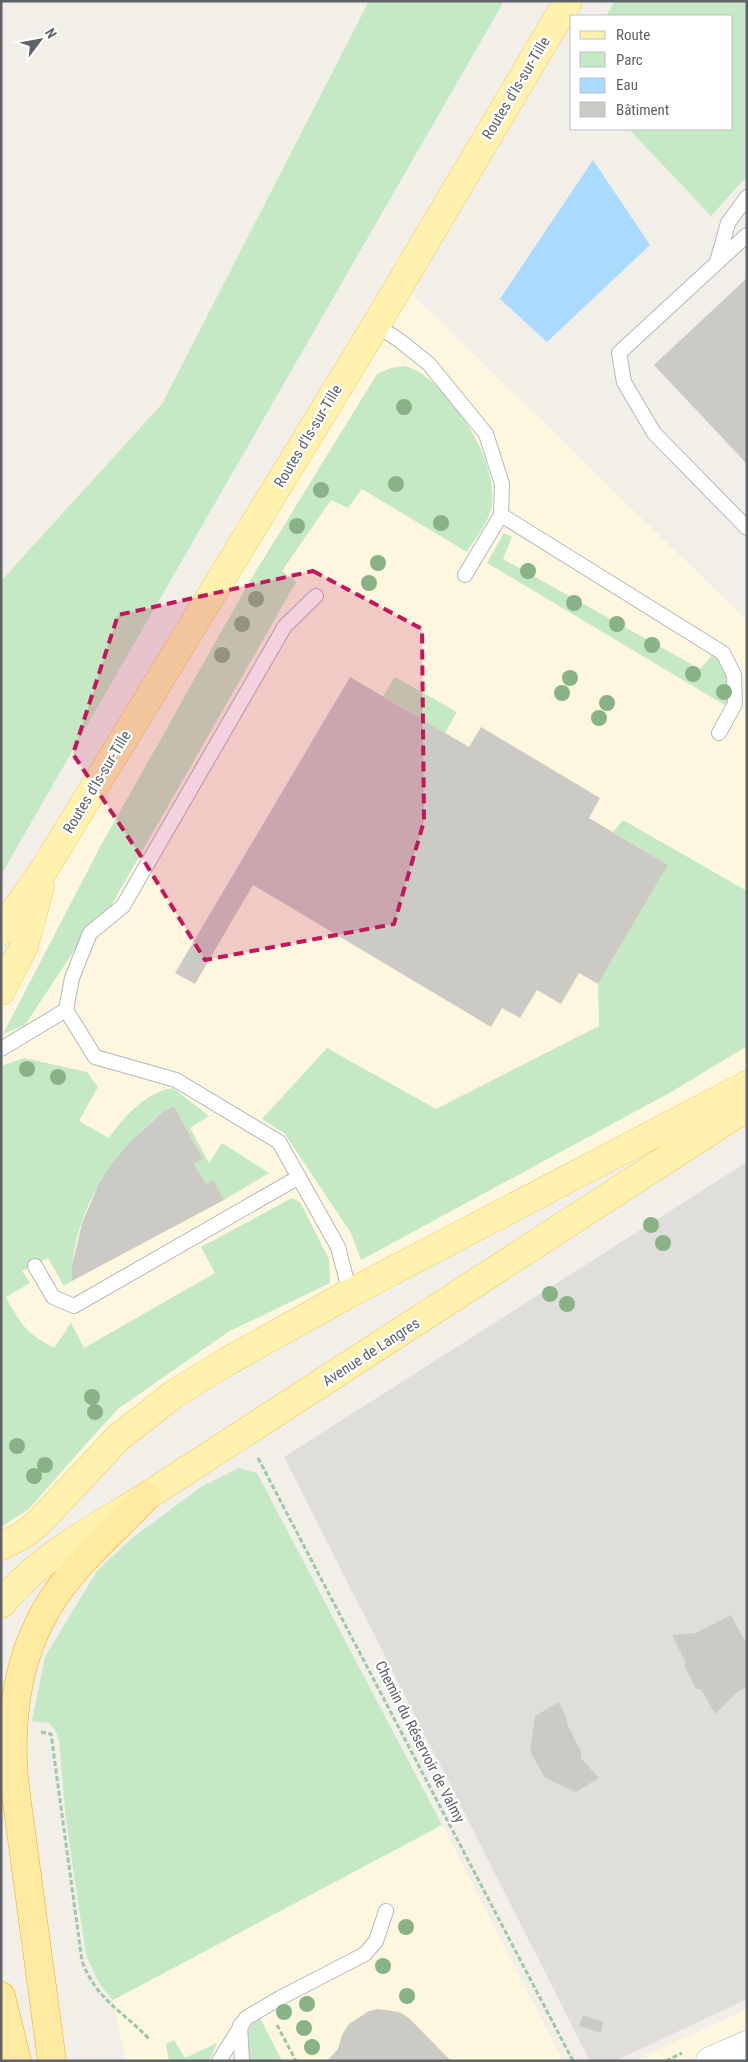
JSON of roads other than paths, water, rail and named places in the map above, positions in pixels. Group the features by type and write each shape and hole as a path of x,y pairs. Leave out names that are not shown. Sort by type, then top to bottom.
{"highway":[{"path":"52,2061 14,1780 12,1750 16,1698 28,1647 55,1596 78,1568 147,1496"},
{"path":"1,1996 17,2061"}],"main road":[{"name":"Routes d'Is-sur-Tille","path":"1,931 45,868 376,325 568,1"},
{"name":"Routes d'Is-sur-Tille","path":"1,991 24,946 45,868"},
{"path":"1,1546 23,1535 39,1522 119,1437 174,1394 226,1362 350,1293 747,1085"},
{"name":"Avenue de Langres","path":"1,1604 35,1568 70,1543 244,1434 747,1107"}],"street":[{"path":"710,2061 747,2045"},
{"path":"743,2061 747,2058"}],"lane":[{"path":"717,263 728,223 747,197"},
{"path":"747,236 619,353 624,382 654,433 747,528"},
{"path":"376,325 399,340 429,364 486,434 502,484 501,515 465,575"},
{"path":"501,515 723,653 734,675 735,704 719,733"},
{"path":"316,596 285,626 123,906 90,933 72,978 66,1010 95,1057 176,1080 279,1142 338,1247 350,1293"},
{"path":"1,1049 66,1010"},
{"path":"35,1266 53,1296 74,1306 299,1177"},
{"path":"219,2061 246,2018 365,1954 376,1941 386,1912"},
{"path":"240,2025 242,2061"}],"water":[{"path":"593,160 650,245 547,342 500,299"}]}
